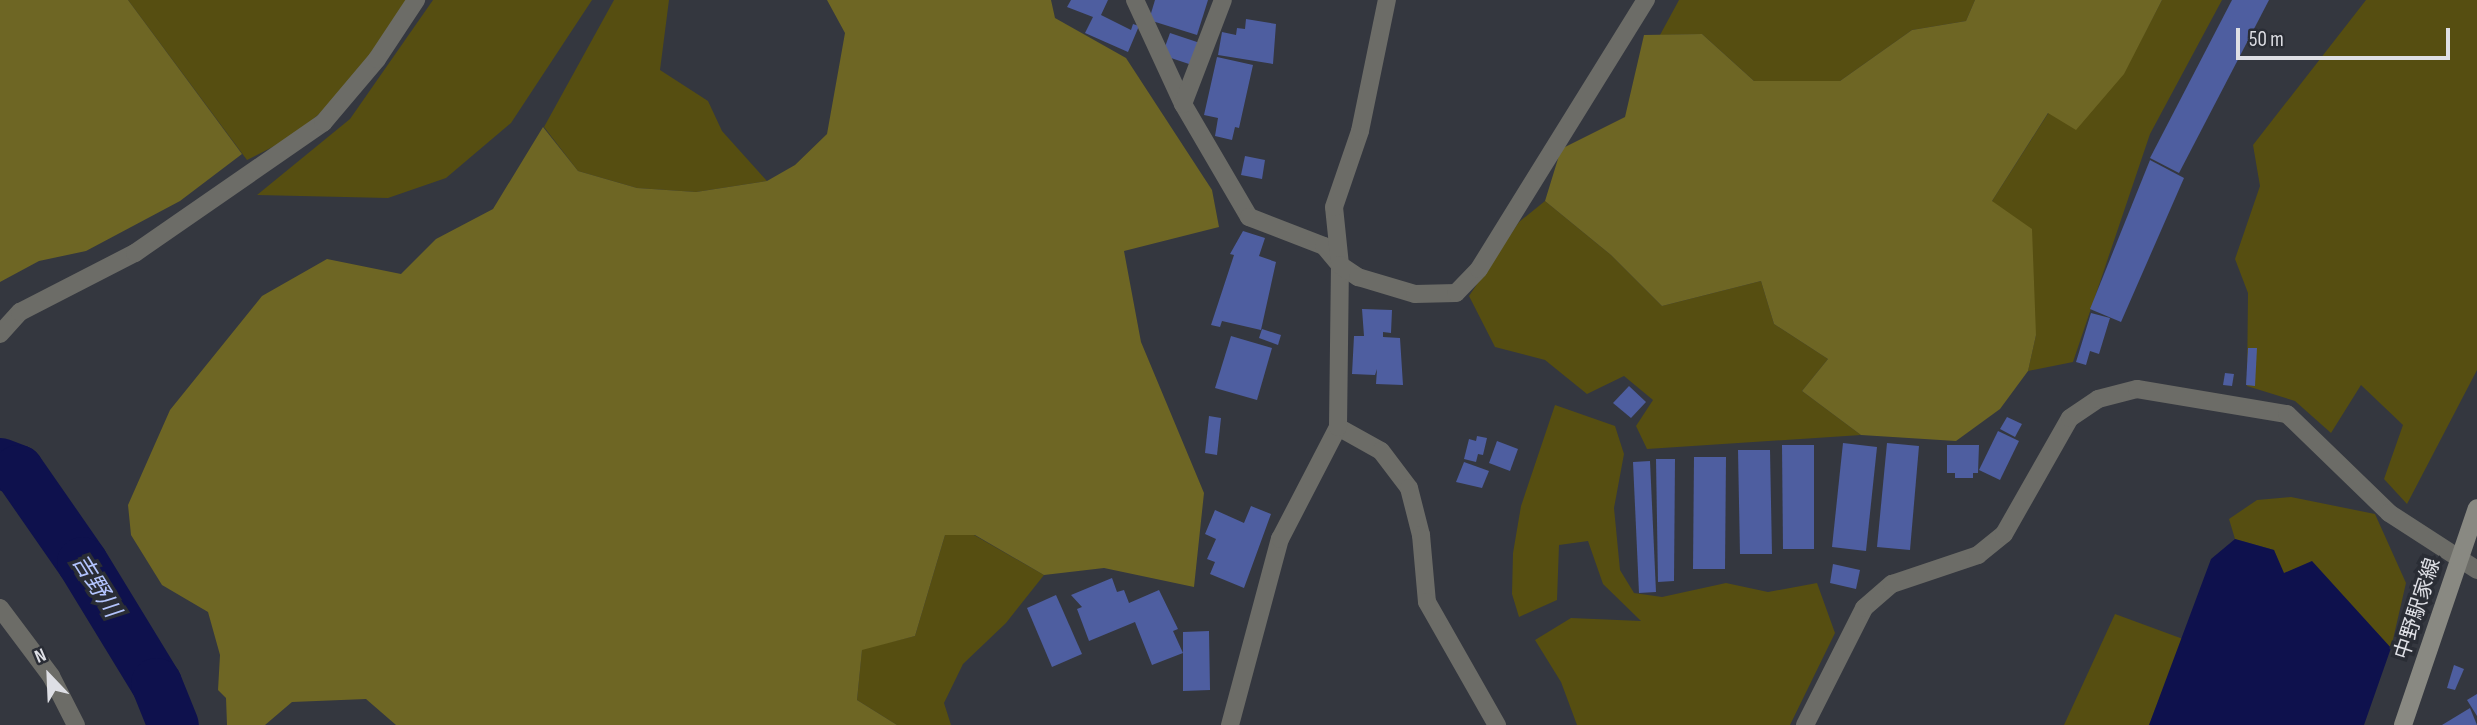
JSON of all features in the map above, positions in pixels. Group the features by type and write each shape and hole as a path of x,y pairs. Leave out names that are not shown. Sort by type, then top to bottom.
{"main road":[{"name":"中野駅家線","path":"2403,725 2476,511"}],"street":[{"path":"0,334 20,312 135,253 323,123 377,59 416,0"},
{"path":"1135,0 1183,104 1249,217 1324,246 1340,265 1357,277 1415,294 1456,293 1479,269 1646,0"},
{"path":"1183,104 1223,0"},
{"path":"1230,725 1280,539 1338,427 1340,265 1334,207 1360,131 1387,0"},
{"path":"1805,725 1864,608 1892,584 1978,555 2004,534 2070,418 2098,400 2137,389 2287,414 2389,513 2457,561 2477,570"},
{"path":"1338,427 1381,451 1409,488 1421,535 1427,602 1497,725"},
{"path":"0,608 51,676 76,725"}],"shaded area":[{"path":"0,0 128,0 242,154 180,201 86,251 39,261 0,282"},
{"path":"128,0 407,0 362,69 325,109 292,137 247,160"},
{"path":"433,0 592,0 511,123 446,178 388,198 257,195 350,119"},
{"path":"614,0 669,0 660,70 708,101 722,131 767,181 696,192 637,188 578,171 544,127"},
{"path":"827,0 1051,0 1055,18 1126,58 1212,190 1219,227 1124,251 1141,342 1204,493 1194,587 1104,568 1044,575 975,535 945,535 915,636 862,650 857,700 897,725 396,725 366,699 292,702 265,725 227,725 226,698 218,690 220,655 208,612 162,585 131,535 128,505 170,410 262,296 327,259 401,274 436,239 493,209 543,127 578,171 637,188 696,192 767,181 795,165 827,134 845,33"},
{"path":"1679,0 1975,0 1966,21 1912,30 1840,81 1754,81 1702,34 1660,35"},
{"path":"1975,0 2162,0 2124,74 2076,130 2048,113 1992,201 2032,229 2036,335 2028,371 2000,409 1956,441 1861,435 1802,391 1828,359 1774,324 1761,281 1662,306 1611,255 1545,201 1561,149 1625,117 1644,35 1702,34 1754,81 1840,81 1912,30 1966,21"},
{"path":"2162,0 2222,0 2150,134 2073,362 2028,371 2036,335 1992,201 2049,112 2123,74"},
{"path":"2366,0 2477,0 2477,370 2407,504 2384,479 2403,425 2361,385 2331,433 2295,401 2247,386 2248,293 2235,259 2260,186 2253,145"},
{"path":"1545,201 1611,255 1662,306 1761,281 1774,324 1828,359 1802,391 1861,435 1647,449 1636,426 1653,400 1624,376 1587,394 1545,360 1495,347 1469,296 1519,222"},
{"path":"1555,405 1615,426 1624,454 1614,508 1620,570 1634,593 1662,597 1726,583 1768,592 1817,583 1835,633 1790,725 1577,725 1561,682 1535,640 1571,618 1641,621 1603,584 1588,541 1559,545 1557,600 1519,617 1512,594 1513,553 1521,506"},
{"path":"2291,497 2375,514 2406,583 2391,648 2312,562 2283,574 2274,550 2235,539 2229,519 2257,500"},
{"path":"945,535 974,535 1044,575 1006,623 963,664 944,703 951,725 897,725 857,700 862,649 915,636"},
{"path":"2235,539 2274,550 2284,573 2312,561 2391,648 2364,725 2149,725 2211,559"},
{"path":"2115,614 2183,639 2149,725 2064,725"}],"building":[{"path":"1071,0 1108,0 1101,15 1131,30 1133,24 1139,26 1128,52 1085,33 1093,17 1067,7"},
{"path":"1155,0 1208,0 1197,35 1149,20"},
{"path":"2232,0 2269,0 2179,173 2150,158"},
{"path":"1246,19 1276,24 1273,64 1218,55 1222,32 1236,35 1237,28 1245,29"},
{"path":"1170,33 1203,44 1195,66 1162,55"},
{"path":"1217,57 1253,65 1239,128 1235,127 1232,140 1215,136 1218,118 1204,115"},
{"path":"1245,156 1265,160 1262,179 1241,175"},
{"path":"2150,160 2184,178 2121,322 2090,309"},
{"path":"1243,231 1265,238 1259,256 1276,262 1261,330 1222,321 1220,327 1211,325 1234,255 1230,254"},
{"path":"1362,309 1392,310 1391,333 1383,332 1383,337 1400,338 1403,385 1376,384 1377,369 1375,375 1352,374 1354,336 1364,336"},
{"path":"2091,313 2110,318 2099,354 2090,351 2086,365 2076,362"},
{"path":"1262,329 1281,335 1278,345 1259,338"},
{"path":"1231,336 1272,348 1257,400 1215,388"},
{"path":"2248,348 2257,348 2255,386 2246,385"},
{"path":"2225,373 2234,374 2232,386 2223,385"},
{"path":"1629,386 1646,402 1631,418 1613,403"},
{"path":"1209,416 1221,418 1217,455 1205,453"},
{"path":"2007,417 2022,424 2015,437 2000,429"},
{"path":"1998,431 2019,441 2000,480 1979,470"},
{"path":"1477,436 1487,438 1483,455 1478,454 1476,462 1464,459 1469,439 1476,441"},
{"path":"1497,441 1518,449 1510,471 1489,463"},
{"path":"1843,443 1877,447 1866,551 1832,547"},
{"path":"1887,443 1919,446 1910,550 1877,547"},
{"path":"1782,445 1814,445 1814,549 1783,549"},
{"path":"1947,445 1979,445 1978,473 1973,473 1973,478 1955,478 1955,473 1947,473"},
{"path":"1738,450 1770,450 1772,554 1740,554"},
{"path":"1694,457 1726,457 1725,569 1693,569"},
{"path":"1656,459 1675,459 1674,581 1658,582"},
{"path":"1650,461 1656,592 1639,593 1633,462"},
{"path":"1464,462 1489,471 1482,488 1456,482"},
{"path":"1251,506 1271,514 1244,588 1210,574 1215,562 1207,559 1216,539 1205,534 1215,510 1244,523"},
{"path":"1833,564 1860,570 1856,589 1830,583"},
{"path":"1112,578 1117,592 1124,590 1129,603 1159,590 1178,629 1173,631 1183,653 1152,665 1135,622 1089,641 1077,609 1082,607 1071,595"},
{"path":"1056,595 1082,654 1052,667 1027,608"},
{"path":"1209,631 1210,690 1183,691 1183,632"},
{"path":"2454,665 2464,669 2455,690 2447,688"},
{"path":"2477,694 2477,716 2467,700"},
{"path":"2470,708 2477,725 2442,725"}],"waterway":[{"name":"吉野川","path":"0,463 18,470 82,562 156,683 173,725"}]}
